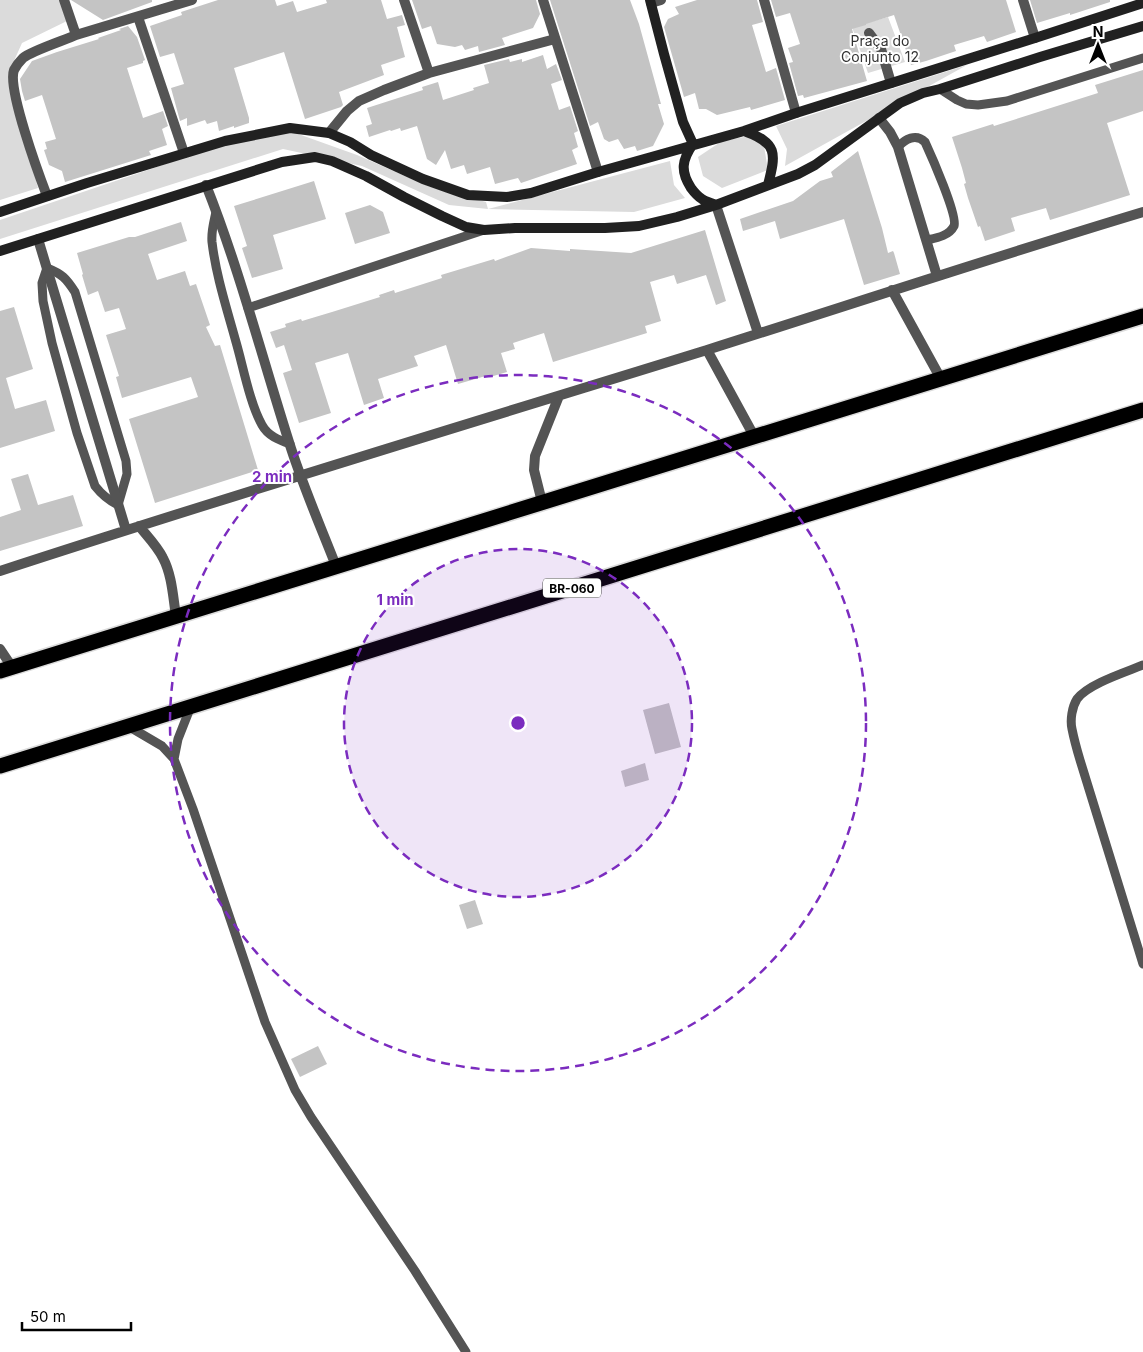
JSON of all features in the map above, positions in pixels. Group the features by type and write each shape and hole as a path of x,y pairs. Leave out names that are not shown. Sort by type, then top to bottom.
{"highway":[{"path":"6,669 1143,316"},
{"name":"BR-060","path":"0,766 1143,410"}],"street":[{"path":"64,0 76,35"},
{"path":"47,196 23,124 14,90 14,70 25,56 76,35 192,0"},
{"path":"404,0 429,73"},
{"path":"543,0 598,172"},
{"path":"764,0 796,113"},
{"path":"1023,0 1035,38"},
{"path":"654,1 664,54 683,122 693,144"},
{"path":"0,212 225,141 290,128 329,133 423,179 468,195 507,197 531,193 693,144 744,131 891,82 1143,3"},
{"path":"138,17 184,153"},
{"path":"0,251 282,162 315,158 332,161 366,176 466,227 484,230 639,226 716,205 798,174 815,166 900,103 923,93 1143,26"},
{"path":"869,33 881,49 891,82"},
{"path":"329,133 359,101 384,90 429,73 555,39"},
{"path":"879,118 890,132 898,147 937,276"},
{"path":"744,131 764,139 772,149 773,159 768,186"},
{"path":"693,144 688,151 683,166 685,179 702,200 716,205"},
{"path":"206,186 248,308 290,444 336,566"},
{"path":"716,205 758,333"},
{"path":"0,571 1143,212"},
{"path":"38,239 126,530"},
{"path":"892,290 941,379"},
{"path":"707,350 754,436"},
{"path":"542,502 534,470 535,456 559,396"},
{"path":"139,526 163,558 168,572 176,616"},
{"path":"0,649 6,669"}],"lane":[{"path":"940,89 966,104 978,105 1007,101 1143,58"},
{"path":"898,147 906,140 914,138 922,139 925,142 952,209 955,224 953,228 944,235 927,240"},
{"path":"216,212 211,230 217,272 253,401 262,425 268,432 275,438 290,444"},
{"path":"248,308 484,230"},
{"path":"47,268 60,273 68,280 74,292 101,377 126,461 127,474 118,505 107,499 95,486 77,433 52,344 43,301 42,283 47,268"},
{"path":"1143,665 1084,692 1074,705 1072,715 1072,728 1082,768 1143,964"},
{"path":"174,759 178,739 191,706"},
{"path":"128,726 162,746 174,759 193,809 265,1022 295,1090 311,1117 415,1271 466,1352"}],"green space":[{"path":"0,0 62,0 69,20 22,43 9,72 38,188 0,200"},
{"name":"Praça do Conjunto 12","path":"888,17 905,62 868,73 852,27"},
{"path":"967,65 785,166 787,149 776,126"},
{"path":"290,131 357,155 428,186 486,202 488,209 449,205 362,166 283,149 0,239 0,220 216,147"},
{"path":"749,136 764,146 768,170 722,188 703,176 698,157 722,141"},
{"path":"670,161 674,185 685,198 634,212 488,209"}],"building":[{"path":"71,0 152,0 152,2 103,20"},
{"path":"218,0 275,0 277,6 293,1 297,12 327,3 326,0 381,0 387,19 402,15 405,25 397,27 405,57 381,65 384,75 339,92 343,105 341,107 305,119 284,52 234,68 249,123 219,131 217,121 207,124 205,120 187,126 187,118 180,121 171,88 184,84 174,53 160,57 150,26 182,15 181,12"},
{"path":"412,0 536,0 540,14 533,28 502,38 505,45 479,52 478,46 465,50 462,45 455,47 437,44 431,26 422,29"},
{"path":"550,0 630,0 639,24 661,104 658,104 664,124 653,146 637,151 635,146 624,149 618,139 609,142 604,139 598,122 590,126"},
{"path":"697,0 757,0 763,22 752,25 766,72 776,68 785,100 751,110 750,107 717,115 706,109 699,109 695,93 684,97 664,27 668,19 679,14 675,7"},
{"path":"771,0 1006,0 1016,32 987,42 984,36 954,45 956,51 911,65 894,15 852,29 867,81 804,98 803,95 798,96 789,63 793,62 788,48 800,44 790,13 776,17"},
{"path":"1030,0 1110,0 1110,2 1037,23"},
{"path":"128,26 137,37 145,60 143,63 127,68 143,118 163,111 168,126 162,129 167,145 149,151 151,155 65,182 62,171 49,165 44,150 47,149 45,142 56,139 42,95 25,101 20,79 32,61 99,39"},
{"path":"543,55 547,69 556,64 562,80 551,84 559,110 570,106 578,131 574,133 578,147 572,150 577,164 521,183 518,178 495,184 490,167 467,174 464,165 451,169 445,150 436,165 427,159 417,126 401,131 400,128 390,130 369,137 366,126 372,124 367,108 423,90 422,87 438,82 443,100 489,83 484,65 509,59 510,62 522,59 522,62"},
{"path":"1143,70 1143,111 1107,123 1130,195 1050,220 1046,208 1011,218 1015,231 985,241 968,198 964,184 966,183 952,137 993,124 994,126 1098,93 1095,85"},
{"path":"858,151 888,253 893,251 900,274 864,285 844,219 780,239 775,221 743,231 740,219 793,201 820,181 833,177 831,172"},
{"path":"314,181 326,219 273,235 283,269 252,278 242,248 247,246 234,206"},
{"path":"370,205 383,212 390,233 355,244 345,213"},
{"path":"181,222 187,241 148,254 157,280 185,271 190,286 196,284 210,325 206,327 215,346 220,345 258,470 155,503 129,419 198,397 191,377 122,398 116,377 119,376 106,335 126,329 119,308 105,312 98,291 88,295 77,253"},
{"path":"705,230 726,301 716,305 706,275 677,284 674,275 650,282 661,321 645,326 647,333 553,362 544,333 513,343 515,349 501,353 507,372 458,384 446,345 414,356 418,366 378,379 384,398 364,405 348,353 315,363 331,413 299,423 283,373 292,370 284,345 276,348 270,332 286,327 285,324 332,312 380,297 379,295 394,290 395,293 442,278 441,275 494,259 495,261 531,248 631,253"},
{"path":"14,307 33,369 6,378 15,409 46,400 55,431 0,448 0,311"},
{"path":"28,474 38,505 73,495 83,526 0,551 0,517 21,510 11,479"},
{"path":"669,703 681,747 655,754 643,710"},
{"path":"645,763 649,780 625,787 621,771"},
{"path":"475,900 483,924 467,929 459,905"},
{"path":"318,1046 327,1064 300,1077 291,1059"}]}
